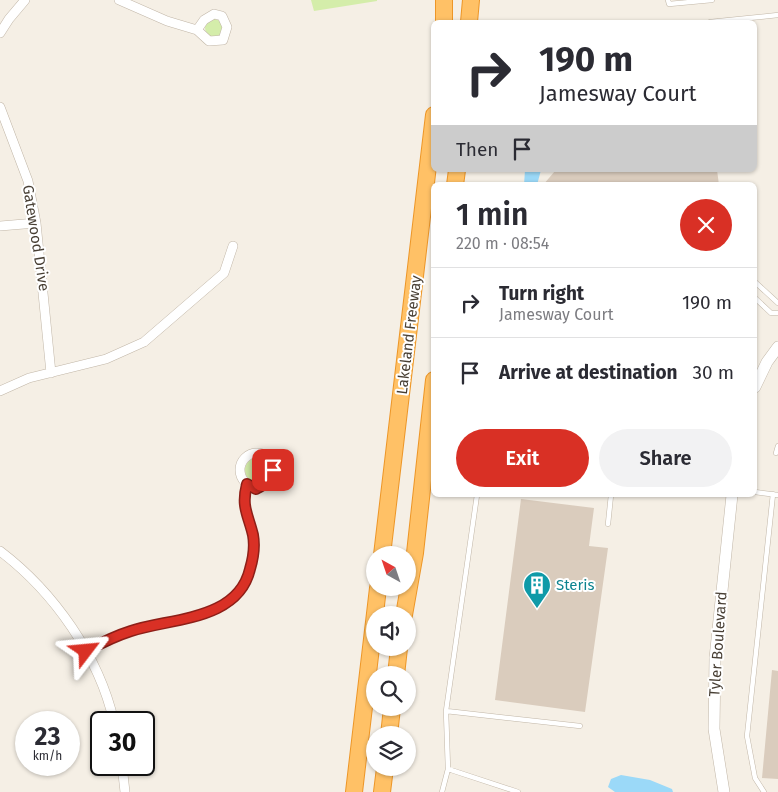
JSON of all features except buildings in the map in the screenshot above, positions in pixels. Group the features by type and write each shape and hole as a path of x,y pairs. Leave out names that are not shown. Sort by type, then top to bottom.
{"highway":[{"path":"444,0 444,20"},
{"path":"469,20 471,0"},
{"name":"Lakeland Freeway","path":"383,546 431,140"},
{"name":"Lakeland Freeway","path":"406,606 415,553 431,407"},
{"path":"354,792 377,596"},
{"path":"382,792 384,776"}],"street":[{"path":"0,33 25,0"},
{"path":"119,0 167,21 197,30"},
{"name":"Gatewood Drive","path":"0,107 28,181 36,223 51,373"},
{"path":"0,226 36,223"},
{"path":"0,391 20,380 106,358 144,342 224,273 232,246"},
{"path":"757,383 767,362 778,347"},
{"path":"86,651 132,630 203,614 230,600 244,584 253,555 253,537 244,508 247,484"},
{"name":"Tyler Boulevard","path":"724,792 714,729 715,658 732,497"},
{"path":"0,551 33,578 47,594 86,651 104,691 110,711"},
{"path":"123,776 125,792"}],"lane":[{"path":"668,0 669,4 712,0"},
{"path":"729,20 778,15"},
{"path":"757,284 778,302"},
{"path":"757,300 771,313 778,313"},
{"path":"776,453 778,446"},
{"path":"757,492 776,495 747,736 755,778 764,792"},
{"path":"442,792 448,769 446,711 477,497"},
{"path":"608,524 611,497"},
{"path":"446,711 580,726"},
{"path":"448,769 518,792"}],"green space":[{"path":"311,0 377,0 377,1 314,11"},
{"path":"214,19 222,24 223,28 218,36 214,37 206,32 205,28 210,20"},
{"path":"257,458 262,459 268,465 268,475 262,481 257,482 252,481 246,475 245,470 246,465 252,459"}],"water":[{"path":"525,172 540,172 538,182 524,182"},
{"path":"621,775 650,780 672,789 673,792 615,792 608,787 611,779"}],"place":[{"name":"Steris","path":"537,609"}],"route":[{"path":"86,651 132,630 203,614 218,608 230,600 244,584 250,572 253,555 253,537 244,508 247,484 256,489 266,484 273,476 273,470"}]}
